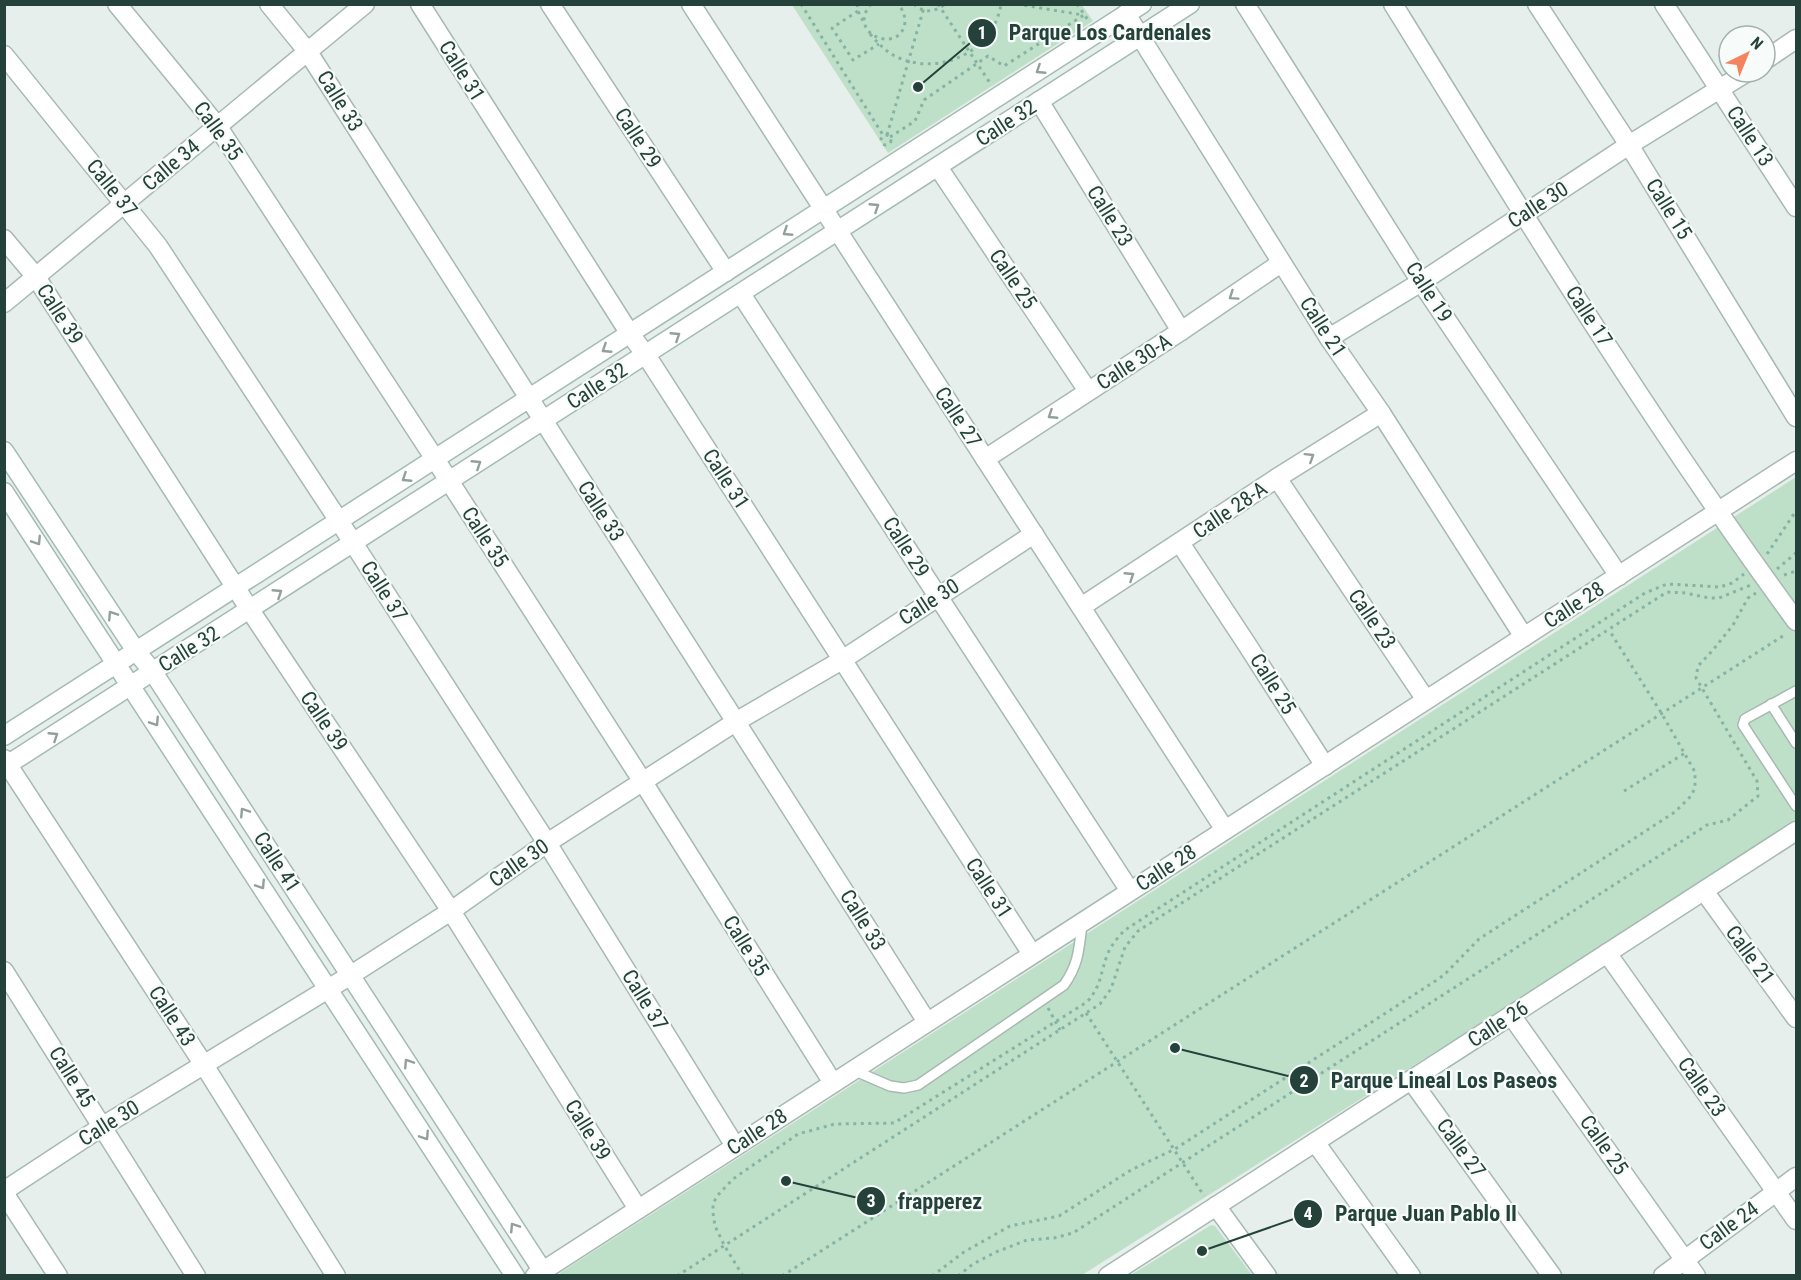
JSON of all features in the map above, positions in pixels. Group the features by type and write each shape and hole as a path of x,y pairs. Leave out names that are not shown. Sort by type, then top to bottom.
{"street":[{"name":"Calle 35","path":"117,4 218,127 643,782 833,1083"},
{"name":"Calle 33","path":"269,4 308,52 927,1022"},
{"name":"Calle 34","path":"4,303 365,4"},
{"name":"Calle 31","path":"420,4 630,334 646,355 1032,954"},
{"name":"Calle 29","path":"550,4 726,272"},
{"name":"Calle 27","path":"691,4 1225,830"},
{"name":"Calle 32","path":"6,764 450,482 1190,4"},
{"name":"Calle 19","path":"1245,4 1421,282 1618,576"},
{"name":"Calle 17","path":"1393,4 1523,215 1718,512 1764,576 1792,627"},
{"name":"Calle 15","path":"1537,4 1629,145 1797,417"},
{"name":"Calle 13","path":"1664,4 1797,207"},
{"name":"Calle 32","path":"4,736 1134,10"},
{"name":"Calle 21","path":"1134,10 1140,37 1281,263 1381,413 1524,637"},
{"path":"1777,52 1797,39"},
{"name":"Calle 37","path":"4,55 158,246 547,843 735,1146"},
{"name":"Calle 30","path":"1329,338 1421,282 1629,145 1728,84"},
{"name":"Calle 23","path":"1039,101 1181,331"},
{"name":"Calle 25","path":"938,167 1088,392"},
{"name":"Calle 39","path":"4,238 36,277 250,610 451,911 638,1209"},
{"name":"Calle 30-A","path":"985,459 1281,263"},
{"name":"Calle 29","path":"741,294 1130,891"},
{"name":"Calle 28-A","path":"1080,607 1381,413"},
{"name":"Calle 41","path":"4,451 136,651 153,672 351,975 541,1274"},
{"name":"Calle 28","path":"541,1274 735,1146 1797,461"},
{"name":"Calle 23","path":"1277,478 1426,700"},
{"name":"Calle 41","path":"4,492 515,1275"},
{"name":"Calle 30","path":"4,1192 104,1126 351,975 451,911 547,843 737,721 842,660 1034,534"},
{"name":"Calle 25","path":"1180,543 1324,766"},
{"name":"Calle 43","path":"6,764 204,1065 336,1275"},
{"name":"Calle 26","path":"1108,1275 1210,1199 1315,1142 1797,831"},
{"name":"Calle 21","path":"1704,891 1797,1018"},
{"name":"Calle 23","path":"1607,953 1797,1221"},
{"name":"Calle 45","path":"4,971 196,1275"},
{"name":"Calle 25","path":"1511,1015 1696,1275"},
{"name":"Calle 27","path":"1411,1080 1552,1275"},
{"path":"1315,1142 1411,1275"},
{"name":"Calle 24","path":"1663,1275 1797,1177"},
{"path":"4,1192 58,1275"},
{"path":"1210,1199 1267,1275"}],"lane":[{"path":"1797,691 1745,719 1743,725 1797,806"},
{"path":"1771,704 1797,743"},
{"path":"853,1070 890,1086 904,1089 918,1084 1064,985 1073,973 1077,960 1082,922"}],"path":[{"path":"801,4 887,136"},
{"path":"857,4 866,28 879,44 898,58 933,65 951,61 969,53 982,43 993,28 1001,4"},
{"path":"866,28 865,15 871,4"},
{"path":"870,34 882,40 895,37 900,32 905,20 898,4"},
{"path":"914,4 923,10 932,11 945,4"},
{"path":"887,136 925,4"},
{"path":"1017,4 1084,15"},
{"path":"1077,4 1088,21"},
{"path":"939,6 990,84"},
{"path":"858,11 832,27 853,60 879,44"},
{"path":"887,136 915,121 924,100 988,56 1004,66 1084,15"},
{"path":"958,1275 973,1264 1027,1240 1054,1238 1073,1233 1707,825 1728,820 1758,796 1757,781 1696,678 1698,666 1733,625 1764,576 1768,553 1797,511"},
{"path":"677,1275 1086,1013 1106,998 1125,947 1138,932 1667,592 1685,592 1719,598 1764,576 1797,553"},
{"path":"743,1275 715,1226 713,1204 717,1196 733,1179 798,1134 835,1124 894,1123 1087,1002 1098,988 1108,954 1125,930 1645,593 1667,584 1720,587 1764,576 1780,577 1797,571"},
{"path":"782,1275 1662,714 1792,627"},
{"path":"932,1275 964,1252 1010,1226 1059,1216 1131,1170 1175,1149 1440,978 1479,939 1675,812 1691,796 1695,788 1695,772 1662,714 1609,630"},
{"path":"1623,791 1685,753"},
{"path":"1086,1013 1183,1162 1210,1199"},
{"path":"1055,1021 1060,1030"}],"green space":[{"path":"792,5 1082,5 1093,21 888,153"},
{"path":"1796,477 1796,824 1082,1275 562,1276 560,1273"},
{"path":"1211,1225 1215,1226 1252,1275 1131,1275"}],"place":[{"name":"Parque Los Cardenales","path":"918,87"},
{"name":"Parque Lineal Los Paseos","path":"1175,1048"},
{"name":"frapperez","path":"786,1181"},
{"name":"Parque Juan Pablo II","path":"1202,1251"}]}
